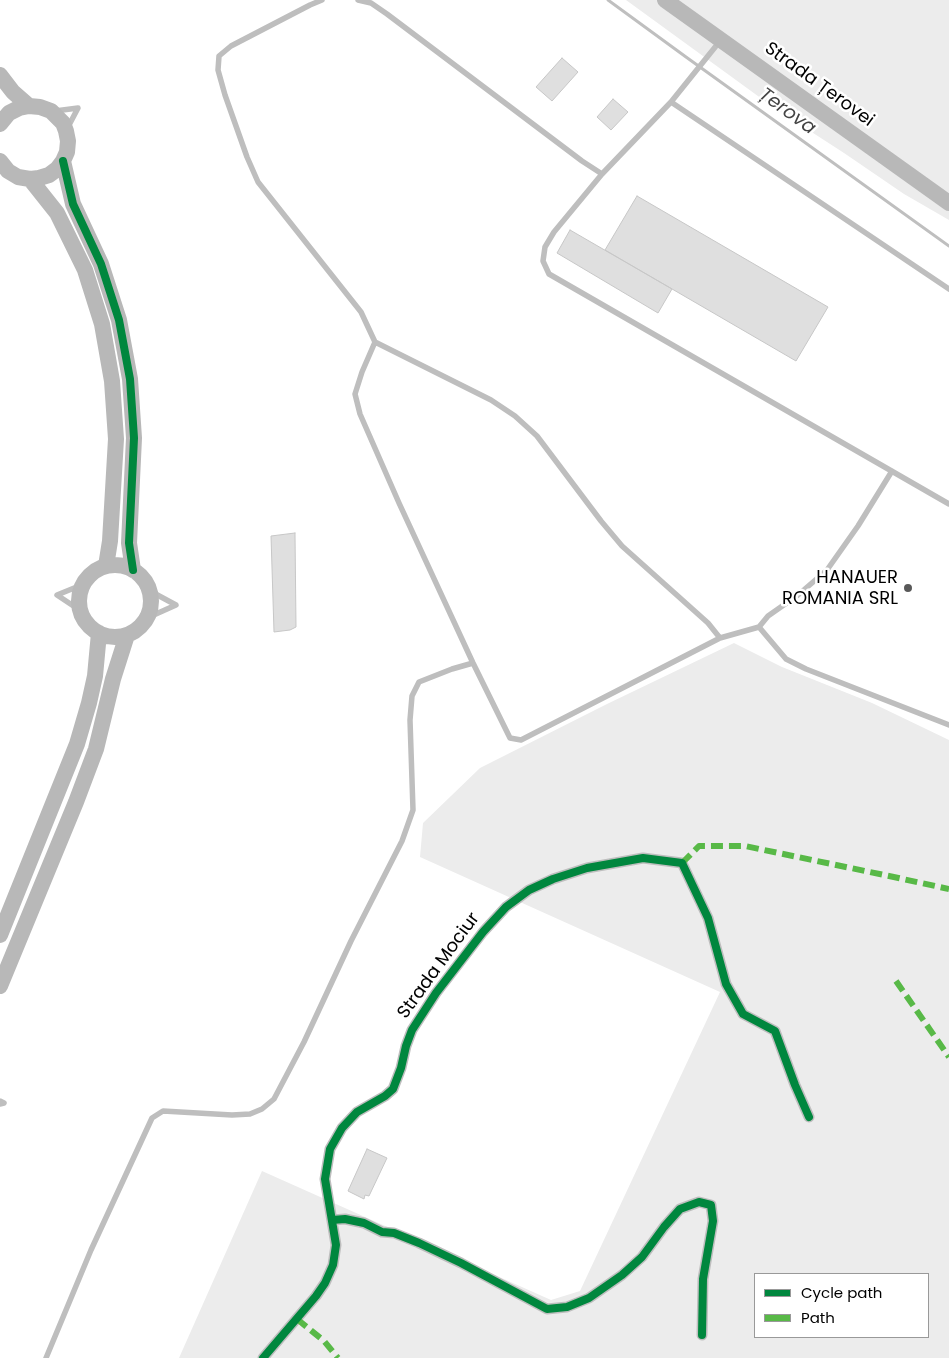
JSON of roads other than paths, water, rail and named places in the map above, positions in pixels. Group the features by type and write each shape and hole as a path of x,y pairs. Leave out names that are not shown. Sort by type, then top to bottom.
{"street":[{"name":"Strada Țerovei","path":"665,0 949,203"},
{"path":"0,75 29,106"},
{"path":"0,124 10,113 19,108 29,106 40,107 51,111 63,124 68,142 67,152 57,169 40,178 18,177 3,169"},
{"path":"63,161 73,204 101,264 119,320 130,379 134,438 134,511 129,543 133,570"},
{"path":"30,179 57,212 84,270 102,324 112,381 116,438 110,542 106,566"},
{"path":"106,566 125,566 133,570 146,583 152,600 147,618 142,625 127,635 118,637 99,633 91,628 85,620 79,602 84,584 97,570 106,566"},
{"path":"0,935 77,744 95,676 99,633"},
{"path":"0,986 96,749 113,679 127,635"},
{"name":"Strada Mociur","path":"263,1358 325,1283 333,1265 336,1245 325,1179 330,1149 342,1128 357,1112 385,1096 392,1089 401,1068 412,1030 436,993 483,932 506,907 529,890 553,879 587,868 643,858 682,863 708,918 726,984 743,1014 775,1032 809,1117"},
{"path":"332,1220 345,1219 364,1223 382,1232 394,1234 419,1243 547,1309 567,1307 589,1298 622,1275 642,1257 680,1209 699,1202 711,1205 713,1221 703,1280 702,1335"}],"lane":[{"path":"322,0 231,46 219,56 218,70 258,182 361,312 375,342 491,400 515,416 537,436 622,546 708,623 720,638"},
{"path":"358,0 371,3 387,14 602,174"},
{"path":"721,40 671,102 602,174 554,232 545,246 543,261 549,274 949,504"},
{"path":"671,102 949,289"},
{"path":"51,111 78,108 66,131"},
{"path":"375,342 355,394 360,414 473,663 510,738 521,740 720,638 759,627 768,616 798,595 827,570 858,526 892,471"},
{"path":"81,611 57,595 84,584"},
{"path":"147,618 176,605 150,591"},
{"path":"759,627 786,659 806,669 949,725"},
{"path":"46,1358 91,1250 152,1118 163,1111 232,1116 250,1114 262,1109 274,1099 304,1042 351,940 398,848 413,810 410,720 412,696 419,682 473,663"}],"waterway":[{"name":"Țerova","path":"608,0 949,246"}],"place":[{"name":"HANAUER ROMANIA SRL","path":"908,588"}]}
